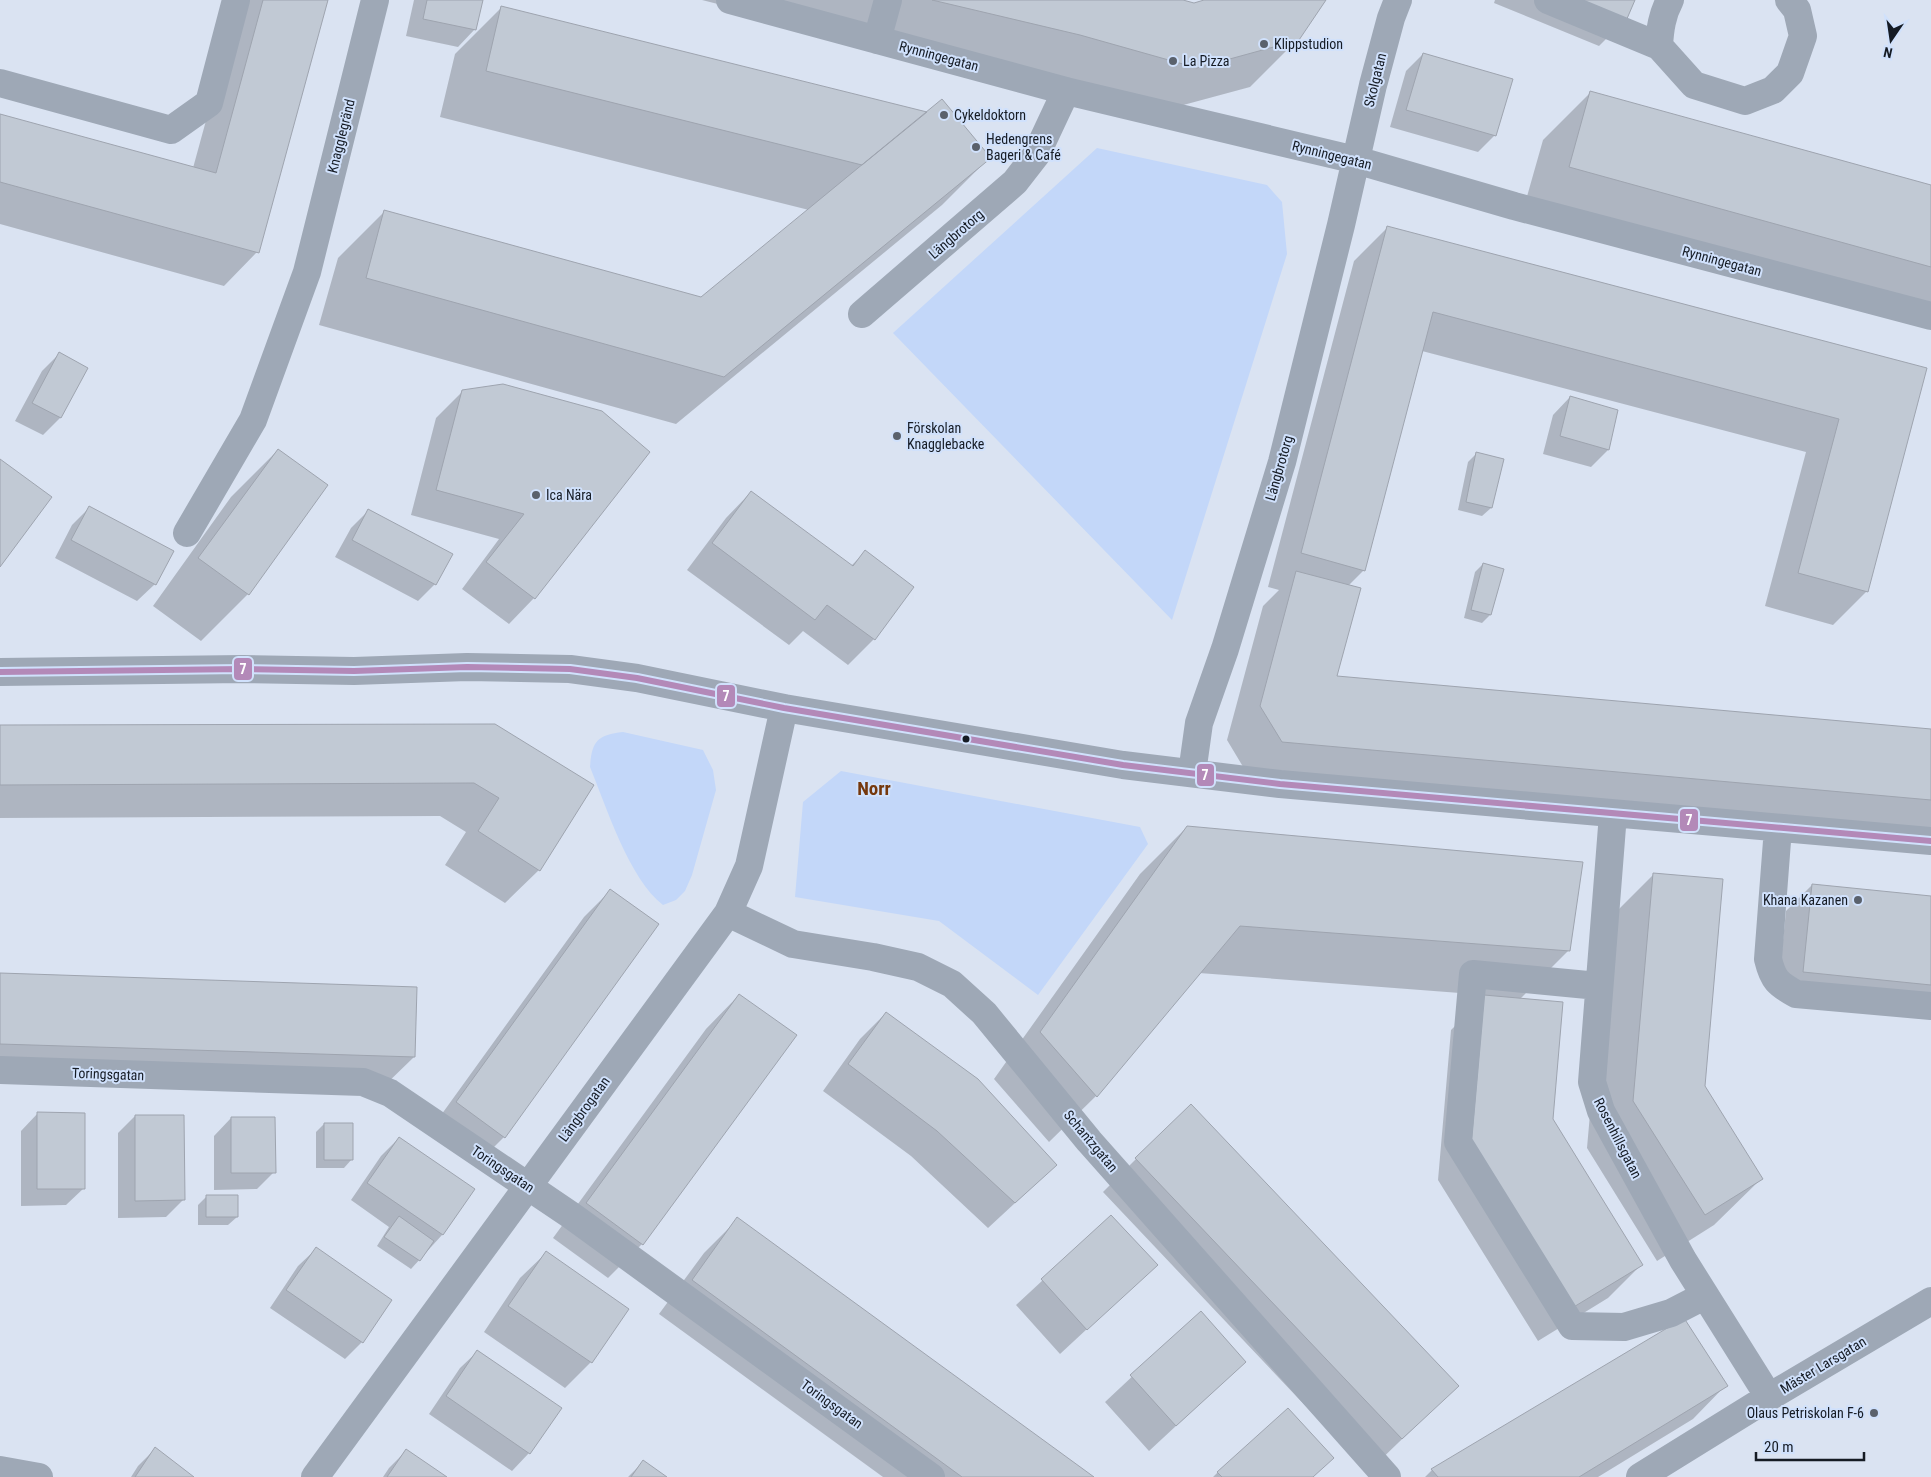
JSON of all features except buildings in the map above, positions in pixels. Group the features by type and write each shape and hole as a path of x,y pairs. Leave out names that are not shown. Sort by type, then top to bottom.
{"street":[{"path":"0,82 171,130 209,103 236,0"},
{"name":"Knagglegränd","path":"187,533 253,420 307,272 375,0"},
{"name":"Rynningegatan","path":"730,0 1066,91 1356,160 1514,206 1931,316"},
{"path":"878,40 888,0"},
{"name":"Skolgatan","path":"1356,160 1390,18 1398,0"},
{"path":"1548,0 1659,46 1694,85 1745,101 1773,90 1790,73 1803,36 1797,10 1789,0"},
{"path":"1659,46 1660,26 1670,0"},
{"name":"Längbrotorg","path":"862,314 1015,182 1036,155 1066,91"},
{"name":"Längbrotorg","path":"1192,773 1199,723 1225,649 1282,462 1356,160"},
{"path":"0,672 243,669 354,671 467,667 570,669 636,678 784,708 1123,765 1280,784 1931,841"},
{"name":"Längbrogatan","path":"315,1477 728,913 749,866 784,708"},
{"name":"Rosenhillsgatan","path":"1613,814 1598,986 1592,1082 1601,1111 1683,1260 1769,1397"},
{"path":"1778,828 1768,960 1772,975 1780,985 1796,994 1931,1006"},
{"name":"Schantzgatan","path":"728,913 793,944 874,957 918,967 952,984 984,1012 1089,1141 1387,1477"},
{"path":"1598,986 1473,974 1458,1142 1572,1326 1595,1328 1624,1327 1671,1313 1704,1296"},
{"name":"Toringsgatan","path":"0,1070 364,1082 390,1093 528,1185 932,1477"},
{"name":"Mäster Larsgatan","path":"1640,1477 1769,1397 1931,1301"},
{"path":"0,1470 39,1477"}],"shaded area":[{"path":"1097,148 1267,185 1282,202 1287,254 1172,620 893,333"},
{"path":"623,732 703,750 713,770 716,790 692,875 685,891 676,900 663,905 651,893 629,860 611,821 590,767 594,745 607,735"},
{"path":"841,771 1140,827 1148,844 1038,995 939,921 795,897 803,802"}],"transit line":[{"name":"7","path":"0,672 243,669 354,671 467,667 570,669 637,678 784,708 1123,765 1280,784 1931,841"}],"place":[{"name":"Klippstudion","path":"1264,44"},
{"name":"La Pizza","path":"1173,61"},
{"name":"Cykeldoktorn","path":"944,115"},
{"name":"Hedengrens Bageri & Café","path":"976,147"},
{"name":"Förskolan Knagglebacke","path":"897,436"},
{"name":"Ica Nära","path":"536,495"},
{"name":"Khana Kazanen","path":"1858,900"},
{"name":"Olaus Petriskolan F-6","path":"1874,1413"}],"district":[{"name":"Norr","path":"874,788"}]}
